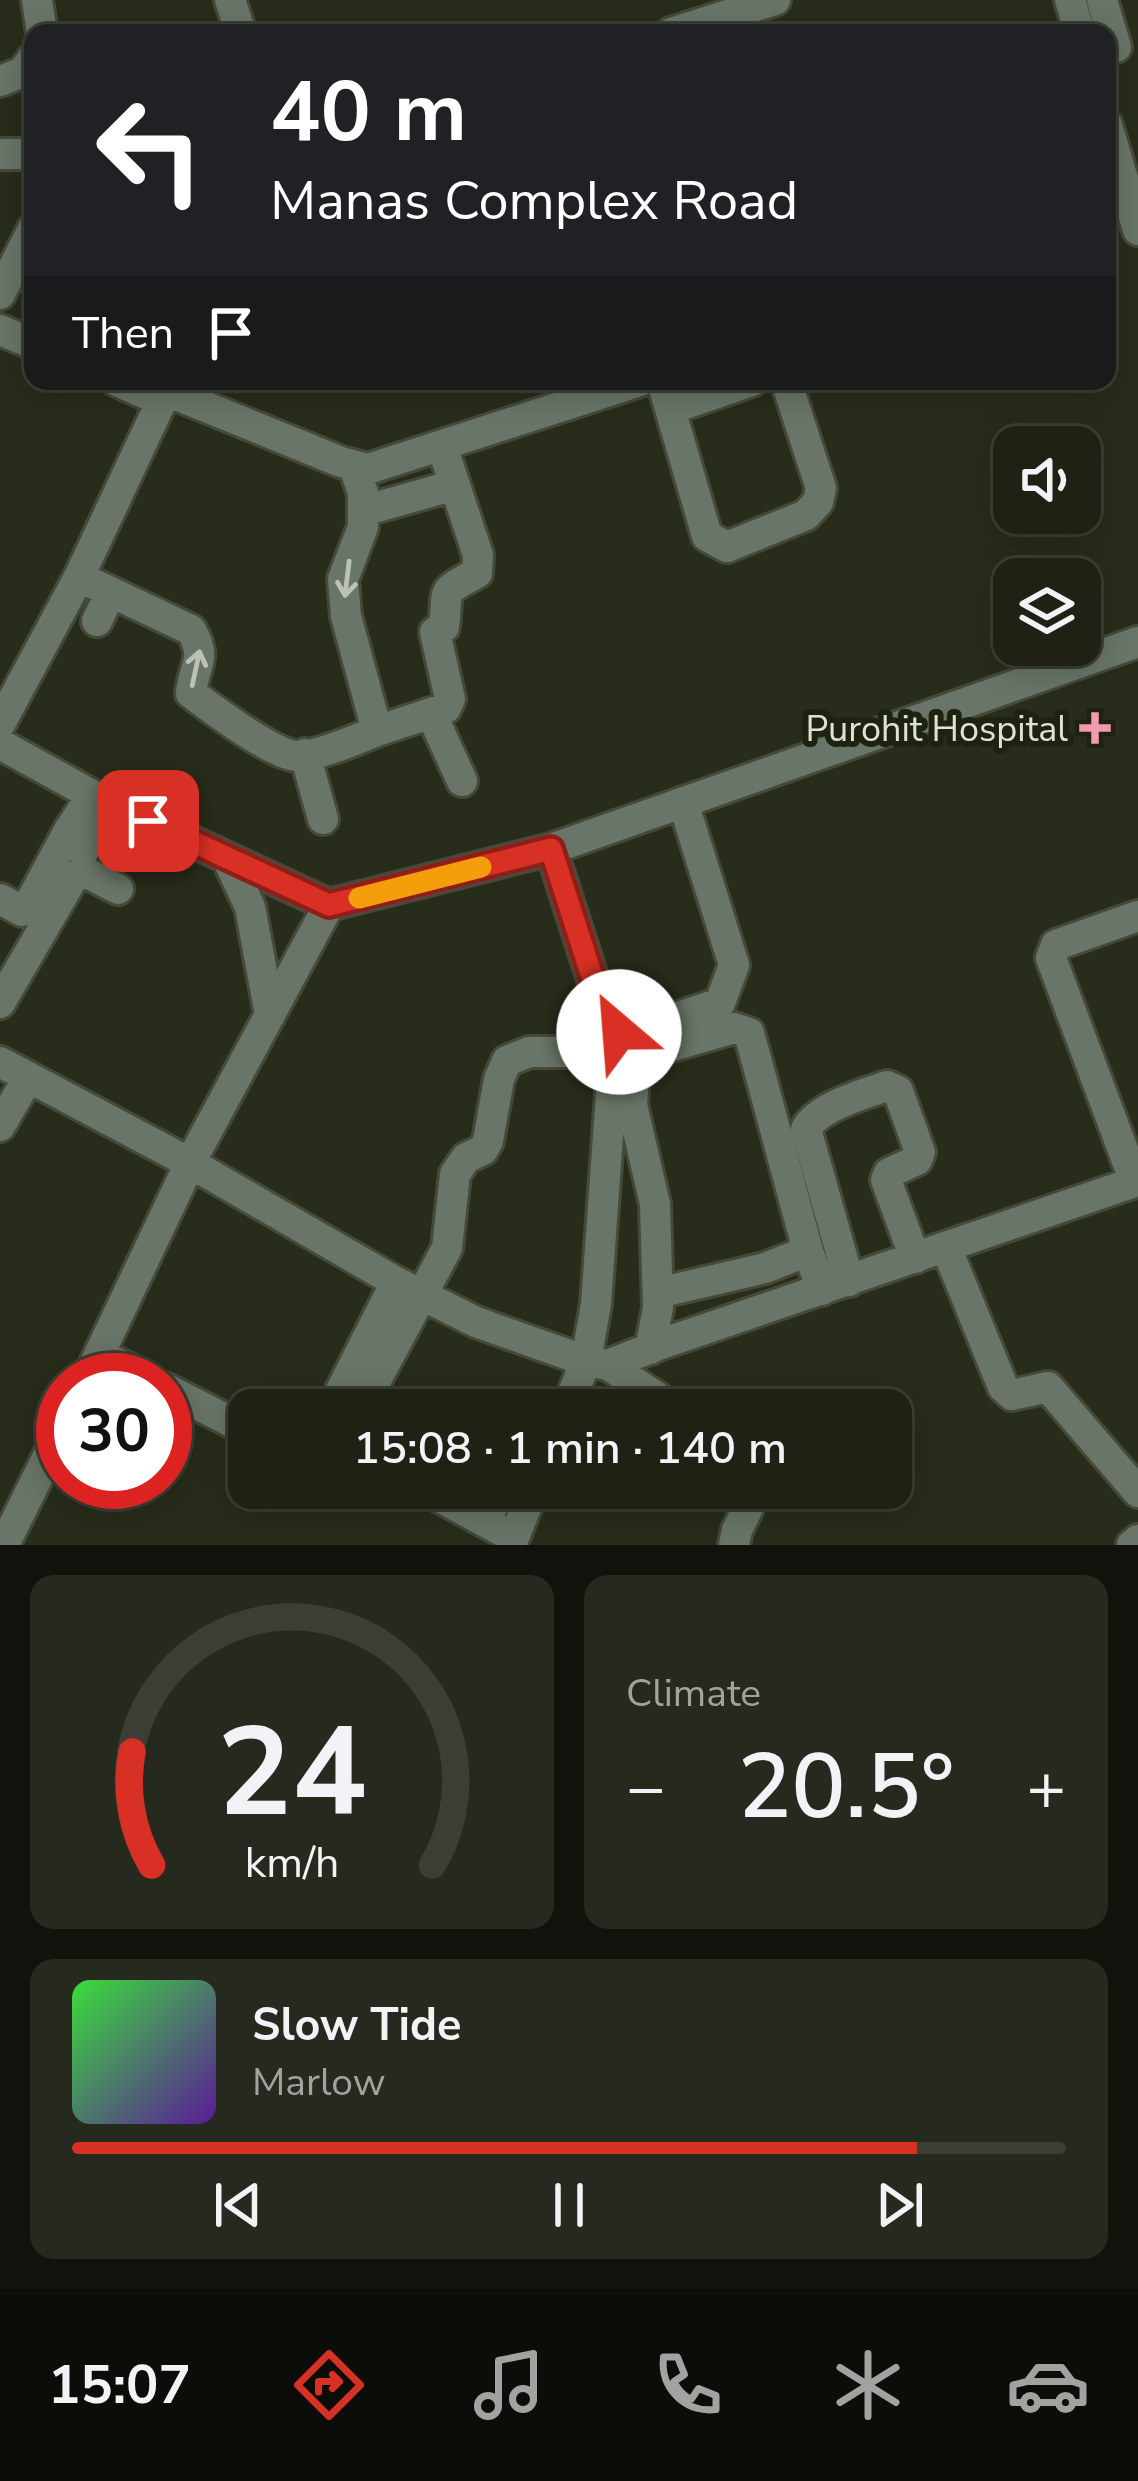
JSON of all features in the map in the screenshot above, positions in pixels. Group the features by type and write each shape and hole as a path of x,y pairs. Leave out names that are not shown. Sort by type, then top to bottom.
{"street":[{"path":"699,24 775,0"},
{"path":"1116,165 1129,222"},
{"path":"0,294 24,247"},
{"path":"0,724 79,578 167,391 368,469 613,390"},
{"path":"697,390 666,395 706,536 727,547 806,515 818,502 821,488 789,390"},
{"path":"79,578 191,630 200,646 191,693 272,747 296,756 446,708 450,699 435,632 444,627 445,596 452,586 477,573 478,555 442,446"},
{"path":"354,467 363,493 363,527 343,579 346,616 377,730"},
{"path":"363,511 455,485"},
{"path":"97,621 111,592"},
{"path":"0,744 100,799 329,905 551,849 1138,642"},
{"path":"431,713 463,781"},
{"path":"305,754 323,819"},
{"path":"83,852 100,799"},
{"path":"0,899 26,910 68,832 100,799"},
{"path":"551,849 606,1020 619,1032 632,1033 719,1003 734,965 683,802"},
{"path":"227,858 250,907 270,1015"},
{"path":"0,1003 74,876 86,872 118,889"},
{"path":"100,1353 190,1163 329,905"},
{"path":"597,1363 650,1349 1136,1181 1052,958 1056,945 1138,916"},
{"path":"650,1349 658,1308 655,1204 632,1105 634,1077 651,1052 734,1028 749,1033 808,1251 836,1286"},
{"path":"344,1389 408,1288 447,1249 455,1174 488,1141 499,1079 507,1061 530,1052 605,1052 614,1066 596,1304 597,1363 580,1389"},
{"path":"0,1062 190,1163 408,1288 476,1322 597,1363 638,1389"},
{"path":"0,1126 28,1078"},
{"path":"836,1286 806,1129 810,1121 849,1100 887,1086 898,1090 920,1152 917,1160 890,1173 886,1180 915,1258"},
{"path":"946,1247 1003,1387 1012,1395 1048,1388 1138,1492"},
{"path":"658,1293 765,1268 808,1251"},
{"path":"368,1389 408,1288"},
{"path":"192,1402 228,1420"},
{"path":"4,1545 11,1501 36,1465"},
{"path":"462,1509 512,1541 525,1509"},
{"path":"484,1521 491,1509"},
{"path":"734,1545 748,1509"}],"slow traffic":[{"path":"359,898 481,867"}],"place":[{"name":"Purohit Hospital","path":"1095,728"}],"route":[{"path":"148,821 329,905 551,849 606,1020 619,1032"}]}
